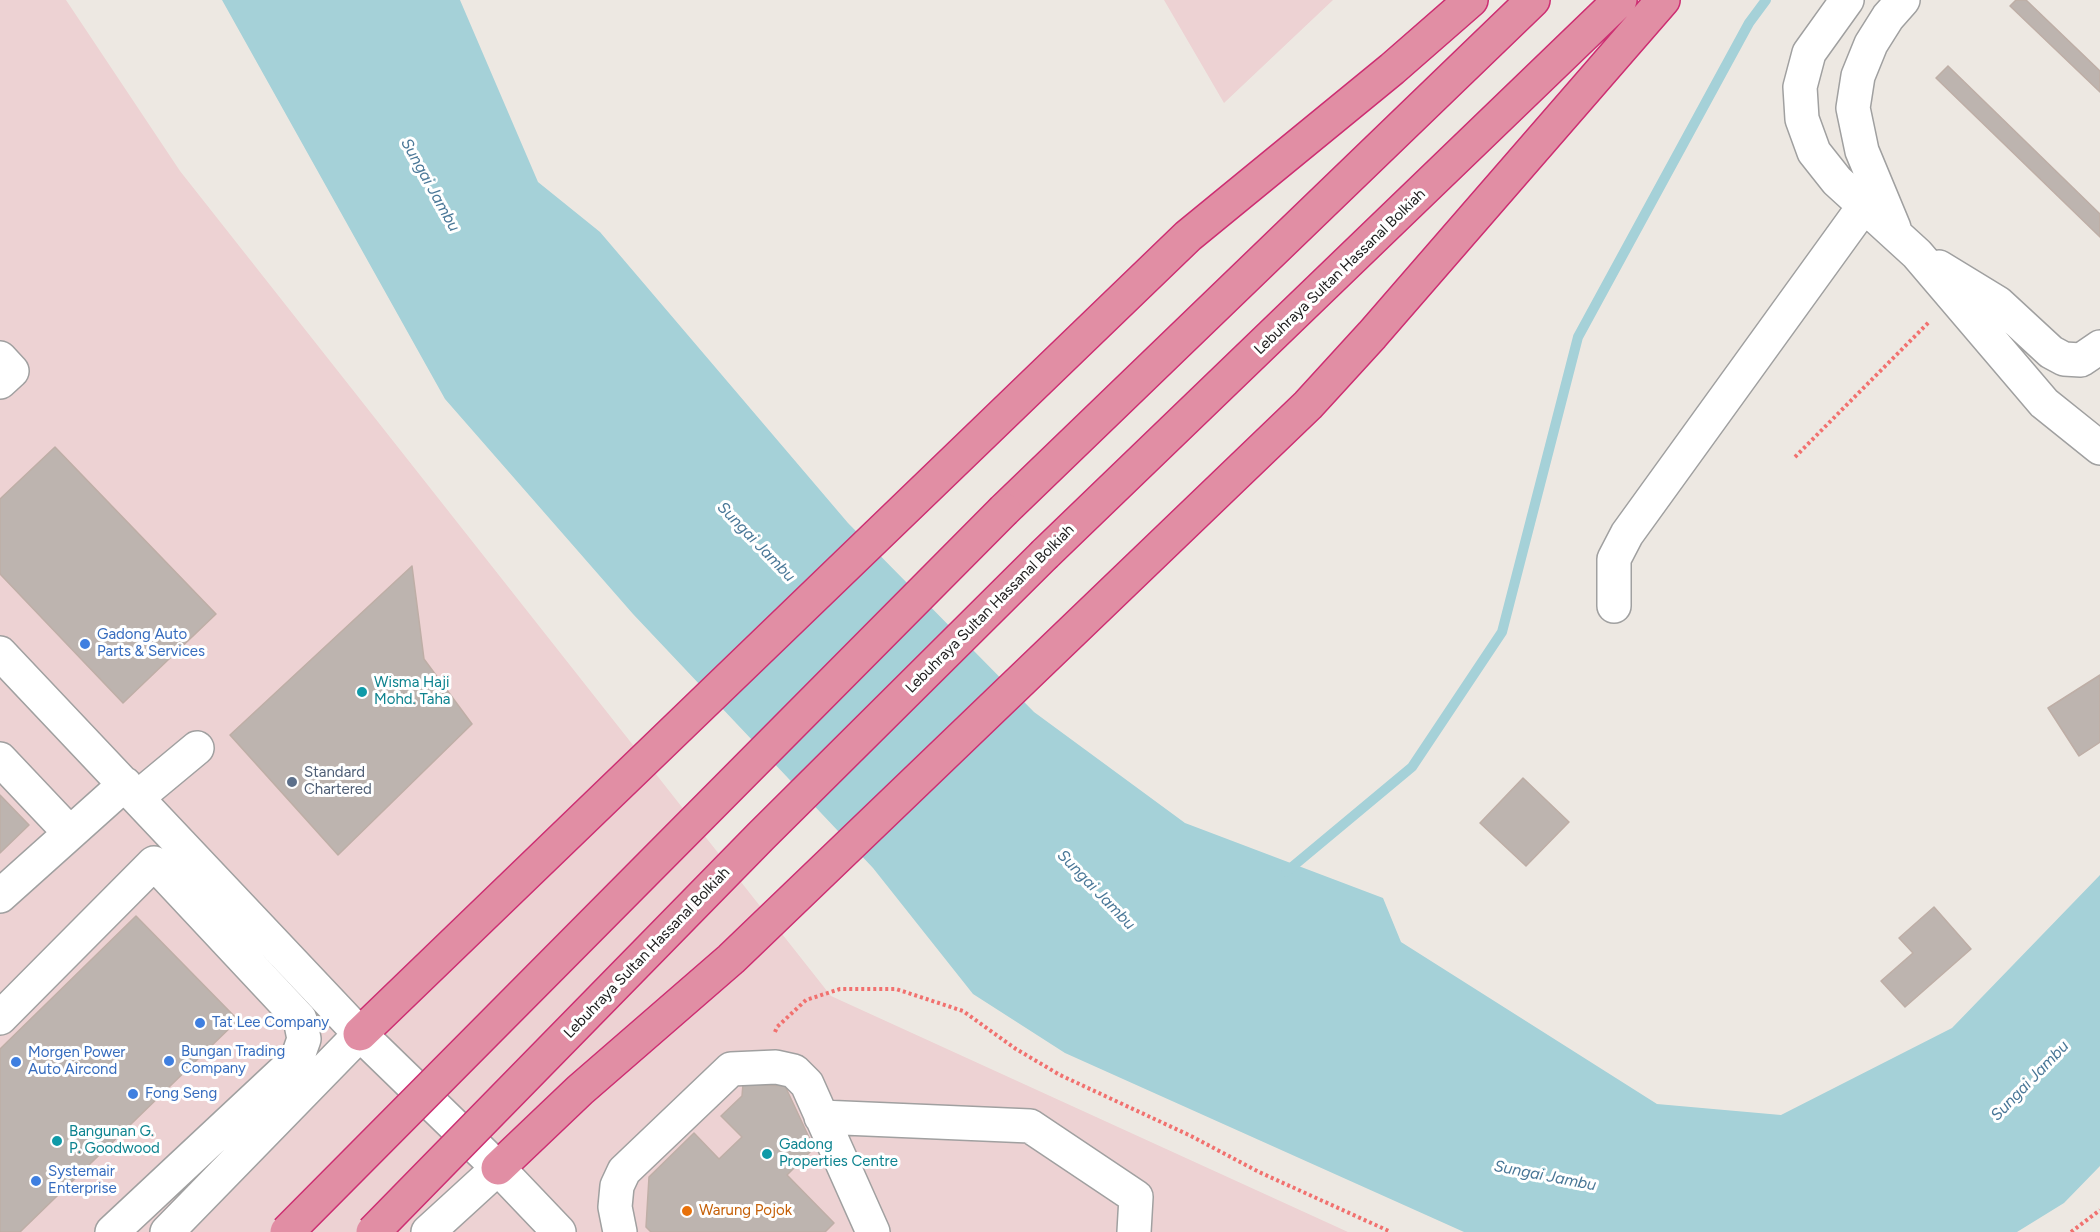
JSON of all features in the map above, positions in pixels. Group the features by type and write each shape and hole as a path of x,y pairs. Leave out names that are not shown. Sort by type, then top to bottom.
{"highway":[{"path":"360,1034 1188,236 1392,69 1471,0"},
{"path":"286,1232 1004,510 1533,0"},
{"name":"Lebuhraya Sultan Hassanal Bolkiah","path":"373,1232 761,836 1045,554 1620,0"},
{"path":"498,1168 580,1090 731,959 1095,607 1308,405 1380,326 1662,0"}],"street":[{"path":"1847,0 1809,53 1800,87 1802,119 1814,152 1837,181 1907,244 2044,403 2100,448"},
{"path":"1903,0 1888,17 1871,44 1858,76 1853,108 1862,151 1907,244 1998,303 2051,352 2064,359 2081,360 2100,347"},
{"path":"1614,606 1614,559 1627,534 1864,206"},
{"path":"0,358 12,371 0,382"},
{"path":"0,653 360,1034 498,1168 559,1232"},
{"path":"0,896 70,833 196,748"},
{"path":"0,759 70,833"},
{"path":"0,1018 154,863 300,1019 304,1039 297,1059 112,1232"},
{"path":"167,1232 360,1034"},
{"path":"620,1232 615,1207 617,1186 624,1171 731,1069 765,1068 794,1071 807,1084 873,1232"},
{"path":"821,1117 1030,1126 1136,1197 1134,1232"},
{"path":"428,1232 498,1168"}],"path":[{"path":"1795,457 1953,298"},
{"path":"765,1068 777,1027 806,1000 840,989 896,988 963,1011 1016,1049 1060,1075 1259,1172 1391,1232"},
{"path":"2071,1232 2100,1209"}],"shaded area":[{"path":"0,0 66,0 180,171 831,996 1348,1232 0,1232"},
{"path":"1164,0 1333,0 1224,103"}],"water":[{"name":"Sungai Jambu","path":"222,0 460,0 538,182 600,232 848,523 1034,712 1185,823 1383,898 1401,942 1657,1104 1781,1115 1952,1028 2100,875 2100,1166 2064,1203 2017,1232 1464,1232 1065,1053 973,994 873,868 633,614 445,399"}],"building":[{"path":"2016,0 2026,0 2100,71 2100,92 2010,6"},
{"path":"1948,66 2100,214 2100,237 1936,78"},
{"path":"55,447 216,614 123,703 0,574 0,499"},
{"name":"Wisma Haji Mohd. Taha","path":"412,566 424,659 472,724 338,855 230,735"},
{"path":"2100,675 2100,742 2079,756 2048,708"},
{"path":"1523,778 1569,822 1526,866 1480,823"},
{"path":"0,795 29,825 0,853"},
{"path":"1934,907 1971,949 1905,1007 1881,981 1913,953 1899,938"},
{"name":"Bangunan G. P. Goodwood","path":"136,916 238,1020 20,1232 0,1232 0,1049"},
{"name":"Gadong Properties Centre","path":"743,1084 785,1086 814,1148 787,1175 834,1223 825,1232 651,1232 646,1227 649,1177 694,1133 719,1159 742,1137 721,1116 742,1096"}],"waterway":[{"path":"1286,872 1412,767 1502,632 1578,337 1749,23 1766,0"}],"place":[{"name":"Gadong Auto Parts & Services","path":"85,644"},
{"name":"Wisma Haji Mohd. Taha","path":"362,692"},
{"name":"Standard Chartered","path":"292,782"},
{"name":"Tat Lee Company","path":"200,1023"},
{"name":"Bungan Trading Company","path":"169,1061"},
{"name":"Morgen Power Auto Aircond","path":"16,1062"},
{"name":"Fong Seng","path":"133,1094"},
{"name":"Bangunan G. P. Goodwood","path":"57,1141"},
{"name":"Gadong Properties Centre","path":"767,1154"},
{"name":"Systemair Enterprise","path":"36,1181"},
{"name":"Warung Pojok","path":"687,1211"}]}
